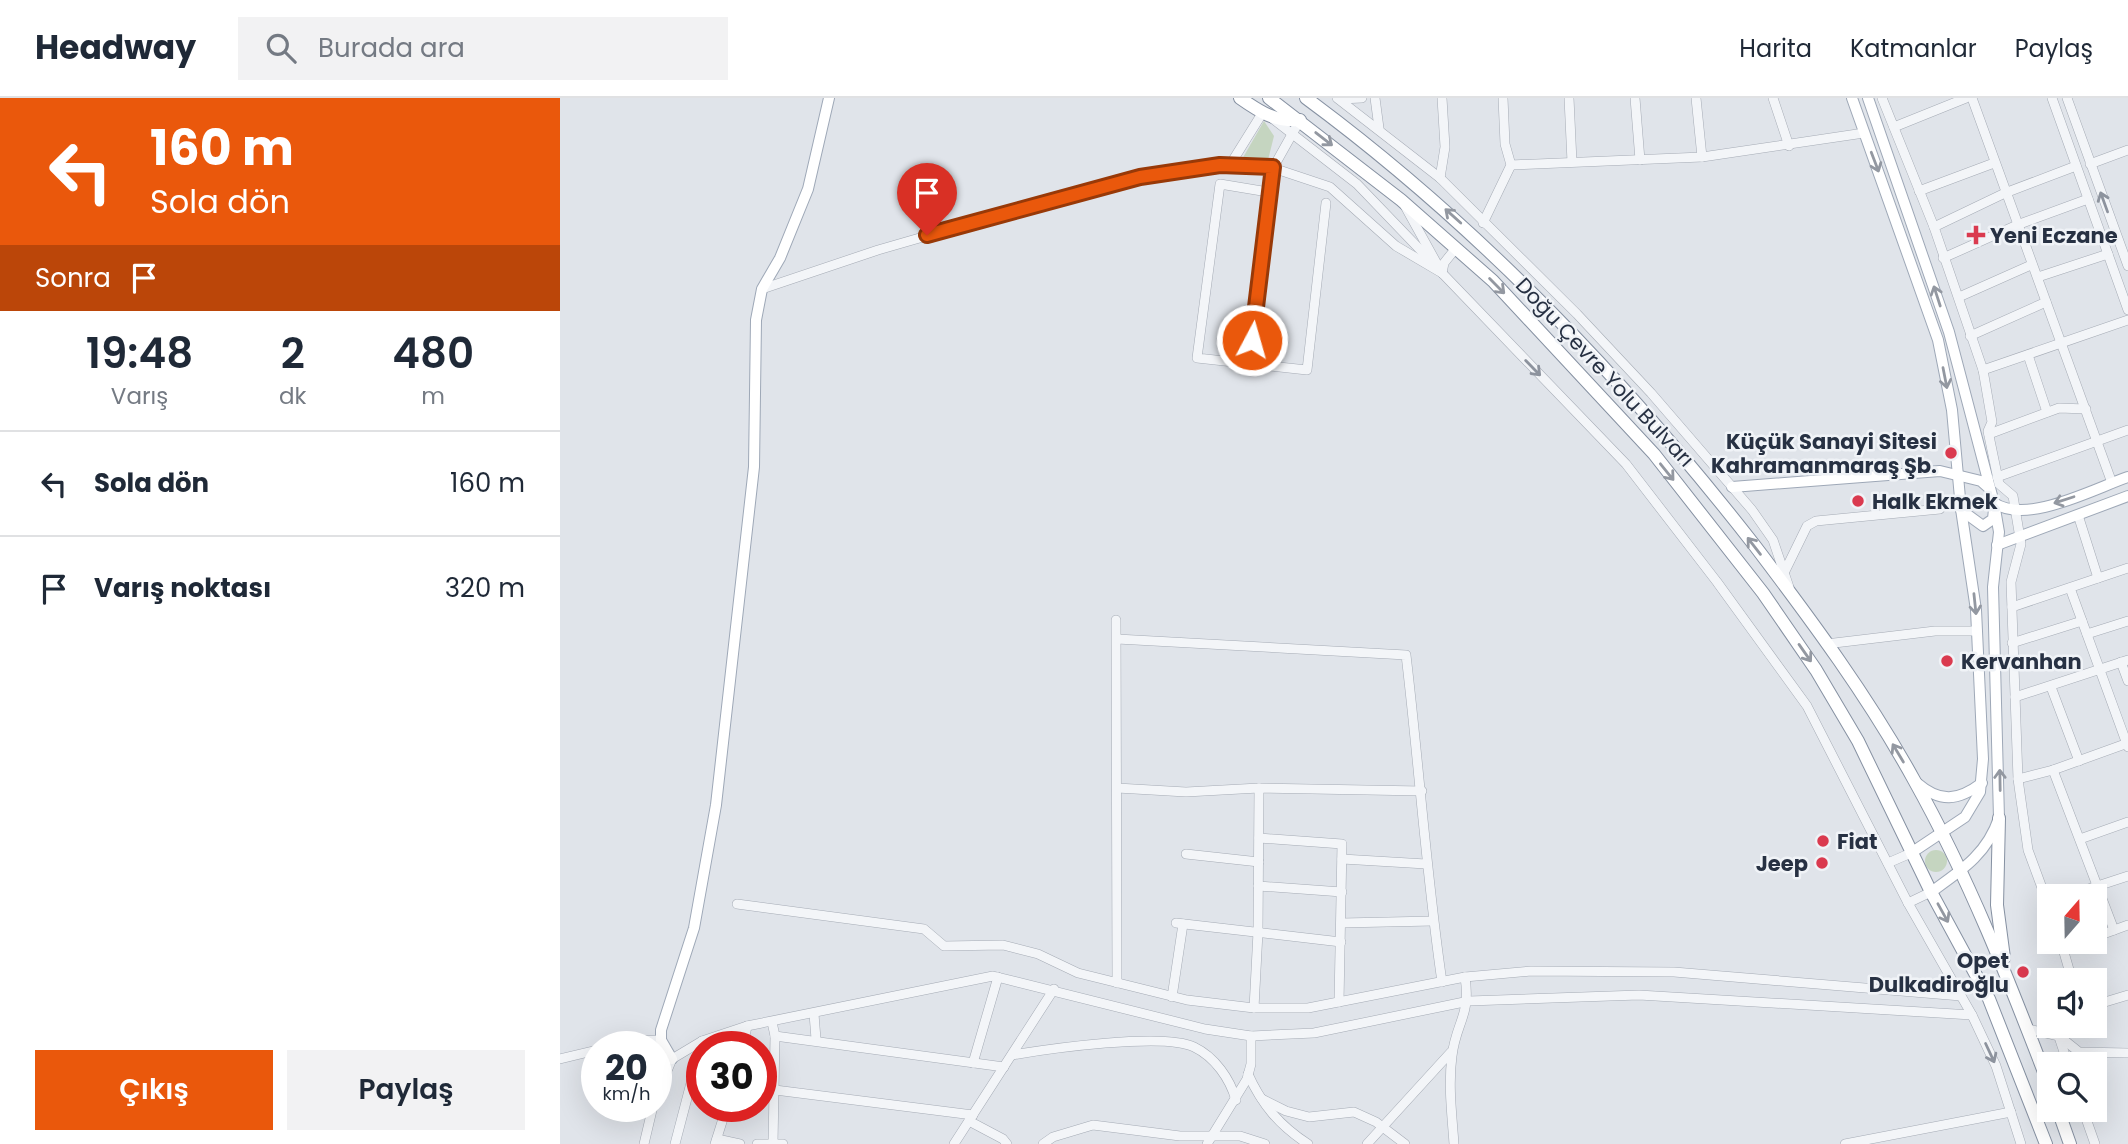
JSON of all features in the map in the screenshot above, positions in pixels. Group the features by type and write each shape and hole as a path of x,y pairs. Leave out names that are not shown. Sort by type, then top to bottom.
{"highway":[{"path":"1240,98 1268,116 1300,120"},
{"name":"Doğu Çevre Yolu Bulvarı","path":"1269,98 1401,200 1536,324 1654,454 1763,593 1848,721 1911,853 1989,999 2046,1144"},
{"name":"Doğu Çevre Yolu Bulvarı","path":"1307,98 1422,188 1537,296 1662,431 1792,595 1915,781 2007,975"},
{"path":"2000,817 1997,905 2007,975 2037,1053"},
{"path":"2062,1122 2070,1144"}],"main road":[{"path":"663,1031 665,1013 694,928 716,804 754,467 756,320 762,289 780,258 808,189 829,98"},
{"path":"1852,98 1938,340 1952,410 1961,509 1977,631 1982,783 1973,808 1942,835 1911,853"},
{"path":"1868,98 1949,332 1994,503 1999,532 1993,587 2000,817 1991,842 1960,872 1931,892"},
{"path":"1732,487 1931,471 1981,481 1990,489"},
{"path":"1994,503 2015,512 2026,512 2128,477"},
{"path":"1997,545 2128,496"},
{"path":"1961,509 1978,525 1987,526 1993,519 1994,503"},
{"path":"1915,781 1929,793 1945,799 1964,796 1982,783"}],"street":[{"path":"1338,99 1362,98"},
{"path":"1375,98 1379,128"},
{"path":"1440,178 1445,147 1442,98"},
{"path":"1483,223 1511,165 1505,144 1503,98"},
{"path":"1569,98 1572,162"},
{"path":"1635,98 1640,160"},
{"path":"1696,98 1702,157"},
{"path":"1773,98 1789,146"},
{"path":"1882,98 1959,296 1983,370 1992,422 1989,434 1997,477 1999,484 2013,496 2021,544 2011,582 2018,779 2028,850 2041,884"},
{"path":"1894,127 1966,98"},
{"path":"1972,98 2112,483"},
{"path":"2052,98 2128,310"},
{"path":"2067,98 2128,266"},
{"path":"1338,99 1379,128 1440,178 1577,313 1651,393 1732,487 1773,540 1792,595"},
{"path":"1230,165 1268,116 1357,184 1442,273"},
{"path":"1250,364 1273,167 1289,134 1300,120"},
{"path":"1511,165 1702,157 1864,133"},
{"path":"2090,163 2128,150"},
{"path":"1919,191 1994,163"},
{"path":"762,289 878,250 1128,180 1230,165 1273,167 1330,187 1396,246 1442,273"},
{"path":"1934,227 2006,193 2076,166"},
{"path":"1268,192 1220,184 1197,358 1307,370 1326,203"},
{"name":"Doğu Çevre Yolu Bulvarı","path":"1401,200 1442,273 1626,464 1717,582 1807,706 1909,903 1972,1015 1996,1066 2021,1144"},
{"path":"1943,258 2017,225 2088,200"},
{"path":"1442,273 1444,263 1456,248"},
{"path":"2038,278 2108,254"},
{"path":"1959,296 2031,265"},
{"path":"1970,336 2046,302"},
{"path":"1983,370 2128,320"},
{"path":"2028,355 2047,412"},
{"path":"1989,434 2059,408 2086,409"},
{"path":"1997,477 2128,430"},
{"path":"1784,573 1807,526 1816,521 1940,509"},
{"path":"2078,515 2098,578"},
{"path":"2012,607 2128,568"},
{"path":"2018,779 2128,745 2070,588"},
{"path":"1116,620 1117,983"},
{"path":"2012,643 2082,621"},
{"path":"2087,634 2128,621"},
{"path":"1826,644 1935,631 1977,631"},
{"path":"1116,639 1406,655 1422,791 1426,864 1442,982"},
{"path":"2015,697 2124,661 2128,681"},
{"path":"2051,687 2078,761"},
{"path":"2053,770 2098,884"},
{"path":"1117,788 1186,792 1259,788 1422,791"},
{"path":"1254,1008 1258,932 1259,788"},
{"path":"2080,839 2128,822"},
{"path":"1259,838 1342,844 1339,1002"},
{"path":"1888,863 1911,853"},
{"path":"1186,854 1259,862"},
{"path":"1342,859 1426,864"},
{"path":"2107,884 2128,876"},
{"path":"1258,886 1342,892"},
{"path":"1909,903 1931,892"},
{"path":"737,904 924,929 944,946 1003,945 1038,954 1078,973 1172,997 1254,1008 1308,1008 1465,977 1531,971 1674,972 1961,996"},
{"path":"2107,910 2114,930"},
{"path":"1342,923 1433,921"},
{"path":"1172,997 1180,924 1341,942"},
{"path":"2107,933 2128,925"},
{"path":"973,1063 998,977"},
{"path":"732,1031 998,977 1205,1029 1251,1036 1314,1033 1469,1002 1639,995 1972,1015"},
{"path":"1454,1144 1453,1049 1469,1002 1465,977"},
{"path":"954,1144 1054,989"},
{"path":"2107,1002 2128,995"},
{"path":"814,1014 816,1039"},
{"path":"772,1022 774,1031"},
{"path":"746,1031 747,1026"},
{"path":"2028,1029 2037,1031"},
{"path":"777,1036 816,1039 1003,1067"},
{"path":"1208,1140 1236,1101 1248,1074 1251,1036"},
{"path":"2062,1038 2079,1052 2128,1053"},
{"path":"1012,1055 1143,1041 1182,1043 1195,1047 1214,1062 1232,1084 1236,1101"},
{"path":"1367,1144 1453,1049"},
{"path":"672,1059 686,1051"},
{"path":"560,1059 581,1054"},
{"path":"1248,1074 1262,1099 1287,1130 1308,1144"},
{"path":"777,1090 971,1118 1007,1144"},
{"path":"1262,1099 1309,1117 1354,1112 1405,1144"},
{"path":"675,1144 686,1102"},
{"path":"1845,1144 2011,1112"},
{"path":"644,1144 649,1122"},
{"path":"722,1122 716,1142 740,1144"},
{"path":"757,1144 776,1144 776,1122"},
{"path":"2087,1122 2095,1144"},
{"path":"1044,1144 1053,1137 1093,1125 1208,1140 1240,1136 1265,1144"}],"green space":[{"path":"1264,121 1274,136 1268,160 1264,163 1241,161"},
{"path":"1936,850 1944,853 1947,861 1944,869 1936,872 1928,869 1925,861 1928,853"}],"place":[{"name":"Yeni Eczane","path":"1976,235"},
{"name":"Küçük Sanayi Sitesi Kahramanmaraş Şb.","path":"1951,453"},
{"name":"Halk Ekmek","path":"1858,501"},
{"name":"Kervanhan","path":"1947,661"},
{"name":"Fiat","path":"1823,841"},
{"name":"Jeep","path":"1822,863"},
{"name":"Opet Dulkadiroğlu","path":"2023,972"}],"route":[{"path":"927,235 1140,177 1220,165 1273,167 1252,340"}]}
